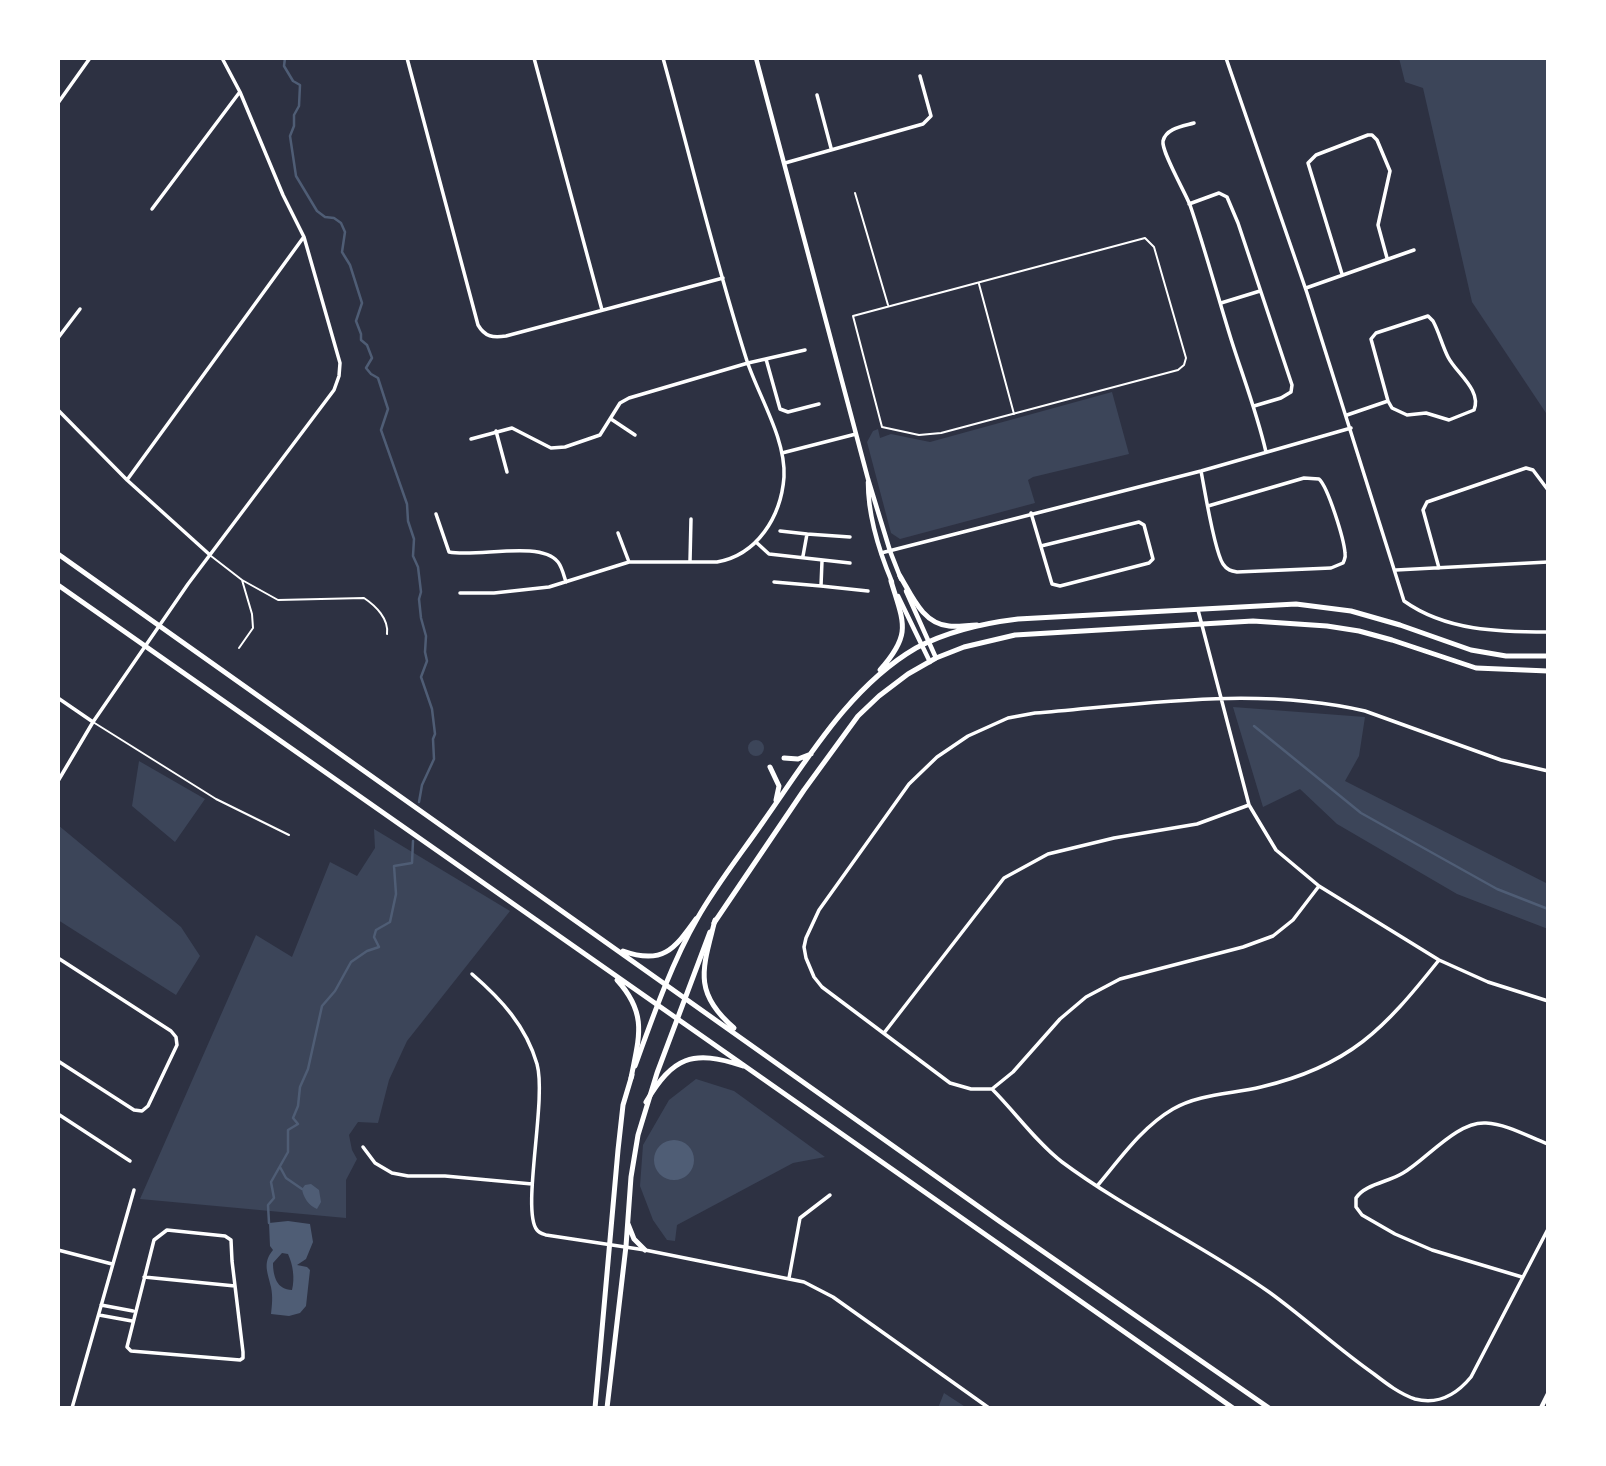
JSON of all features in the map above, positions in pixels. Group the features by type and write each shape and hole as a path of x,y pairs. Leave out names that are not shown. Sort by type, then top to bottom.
{"main road":[{"path":"58,554 999,1221 1269,1408"},
{"path":"900,576 916,605 930,619 951,627 987,625"},
{"path":"613,948 643,957 665,954 682,939 813,753 889,660 902,639 903,622 891,581"},
{"path":"58,585 1233,1408"},
{"path":"866,685 928,642 987,625 1018,619 1281,604 1329,607 1400,625 1471,650 1506,656 1548,656"},
{"path":"607,1408 626,1247 631,1177 646,1102 684,996 715,920 858,716 892,685 936,658 964,647 1015,635 1254,621 1327,626 1392,640 1476,668 1548,671"},
{"path":"784,758 798,758 813,753"},
{"path":"770,767 779,786 772,809"},
{"path":"595,1408 623,1105 658,1005 696,919"},
{"path":"715,920 705,962 707,994 718,1014 753,1045"},
{"path":"603,967 628,992 639,1017 640,1030 631,1078"},
{"path":"646,1102 660,1079 671,1068 691,1059 712,1057 749,1068"},
{"path":"627,1218 634,1239 645,1250"}],"street":[{"path":"58,103 90,58"},
{"path":"58,781 93,722 159,626 334,390 340,376 340,363 304,237 283,195 240,92 222,58"},
{"path":"407,58 478,325 486,335 497,337 723,278"},
{"path":"534,58 602,310"},
{"path":"460,593 534,590 629,562 728,560 757,543 778,506 784,479 782,453 748,363 663,58"},
{"path":"756,58 868,479 890,551 936,658"},
{"path":"1226,58 1306,288 1404,601 1415,609 1472,628 1488,631 1548,632"},
{"path":"785,163 928,120 931,116 930,109 920,76"},
{"path":"152,209 240,92"},
{"path":"817,95 831,148"},
{"path":"1194,123 1174,129 1167,134 1163,144 1189,204 1266,452"},
{"path":"1342,274 1308,163 1316,155 1368,135 1377,139 1390,171 1378,225 1387,258"},
{"path":"1189,204 1219,193 1227,197 1293,389 1286,397 1254,407"},
{"path":"127,480 304,237"},
{"path":"1306,288 1414,250"},
{"path":"1221,303 1260,291"},
{"path":"58,338 80,309"},
{"path":"1428,316 1433,321 1450,362 1472,390 1476,406 1470,413 1449,420 1426,414 1407,415 1392,408 1388,401 1371,339 1376,333 1428,316"},
{"path":"471,439 508,428 516,429 551,448 559,448 595,438 604,431 621,403 629,398 748,363 805,350"},
{"path":"766,359 780,409 788,412 819,404"},
{"path":"1347,415 1388,401"},
{"path":"58,410 127,480 211,555"},
{"path":"611,419 635,435"},
{"path":"881,553 1201,471 1351,428"},
{"path":"496,431 507,472"},
{"path":"782,453 856,434"},
{"path":"1439,568 1423,510 1427,502 1526,468 1533,470 1548,490"},
{"path":"1201,471 1208,506 1221,560 1231,571 1331,568 1343,563 1345,559 1344,547 1325,487 1319,479 1304,478 1208,506"},
{"path":"868,479 868,500 881,553 920,646 930,662"},
{"path":"1031,513 1052,583 1060,586 1149,563 1153,559 1144,525 1139,522 1041,546"},
{"path":"436,514 449,552 546,553 559,563 566,582"},
{"path":"690,561 691,519"},
{"path":"780,531 850,537"},
{"path":"618,533 629,562"},
{"path":"803,556 807,534"},
{"path":"757,543 769,554 849,563"},
{"path":"821,586 822,561"},
{"path":"1396,570 1548,562"},
{"path":"774,582 869,591"},
{"path":"1198,609 1249,805 1276,850 1287,862 1319,886 1439,960 1488,982 1548,1001"},
{"path":"58,698 93,722"},
{"path":"1319,886 1293,920 1273,936 1243,947 1120,979 1086,997 1060,1019 1013,1072 992,1089 971,1089 950,1083 822,987 809,967 804,947 810,926 820,910 909,783 937,757 968,736 1008,718 1035,713 1222,698 1344,707 1364,711 1501,760 1548,771"},
{"path":"884,1033 1004,878 1048,854 1081,844 1198,824 1249,805"},
{"path":"58,958 171,1031 176,1037 177,1045 148,1106 142,1111 134,1110 58,1061"},
{"path":"1098,1185 1143,1133 1175,1108 1203,1098 1293,1078 1333,1062 1357,1047 1390,1020 1439,960"},
{"path":"472,974 497,996 520,1024 537,1065 541,1102 532,1184 534,1224 538,1232 645,1250 789,1278 812,1285 833,1297 989,1408"},
{"path":"992,1089 1054,1155 1243,1274 1378,1377 1405,1395 1417,1399 1440,1399 1462,1387 1471,1377 1548,1229"},
{"path":"58,1114 130,1161"},
{"path":"1523,1277 1419,1245 1362,1215 1356,1207 1356,1198 1363,1191 1407,1171 1453,1136 1477,1124 1495,1124 1548,1144"},
{"path":"363,1147 375,1163 392,1173 408,1177 445,1176 532,1184"},
{"path":"72,1408 134,1190"},
{"path":"789,1278 800,1218 830,1195"},
{"path":"163,1231 225,1236 232,1243 243,1358 240,1360 131,1351 126,1345 144,1277 154,1241 163,1231"},
{"path":"58,1250 113,1264"},
{"path":"144,1277 235,1286"},
{"path":"101,1305 134,1311"},
{"path":"98,1315 132,1321"},
{"path":"1541,1408 1548,1394"}],"lane":[{"path":"855,193 888,306"},
{"path":"1145,238 1154,247 1185,359 1184,365 1178,370 928,435 882,426 853,316 888,306 1145,238"},
{"path":"979,283 1014,414"},
{"path":"211,555 242,580 278,600 360,596 374,605 388,625 387,634"},
{"path":"239,648 253,628 242,580"},
{"path":"93,722 216,799 289,835"}],"shaded area":[{"path":"1399,58 1548,58 1548,416 1472,302 1423,88 1405,82"},
{"path":"1112,392 1129,454 1033,477 1028,480 1035,503 900,539 891,533 867,442 873,431 878,429 880,438 891,434 930,442"},
{"path":"1233,707 1365,717 1359,756 1345,781 1548,884 1548,929 1457,894 1337,824 1300,789 1263,807"},
{"path":"756,740 762,742 762,754 756,756 750,754 748,748 750,742"},
{"path":"139,761 205,799 175,842 132,806"},
{"path":"58,825 181,927 200,956 176,995 58,920"},
{"path":"374,829 510,911 407,1041 389,1080 378,1123 358,1122 349,1135 357,1159 346,1180 346,1218 140,1199 256,935 292,957 330,862 357,876 375,848"},
{"path":"696,1079 734,1091 825,1157 793,1163 677,1225 675,1241 667,1240 653,1220 640,1186 643,1145 669,1100"},
{"path":"674,1140 682,1141 688,1146 693,1152 693,1168 688,1174 682,1179 674,1180 666,1179 660,1174 655,1168 654,1160 655,1152 660,1146 666,1141"},
{"path":"311,1184 319,1190 321,1202 317,1209 305,1198 302,1189"},
{"path":"288,1221 310,1224 313,1242 306,1259 297,1265 310,1270 306,1306 300,1313 289,1316 271,1314 272,1294 267,1264 273,1250 270,1246 269,1223","holes":["282,1253 288,1254 293,1272 292,1290 279,1285 273,1268 273,1263"]},
{"path":"944,1393 967,1408 938,1408"}],"waterway":[{"path":"285,58 284,66 293,81 300,85 299,106 294,115 290,136 296,176 317,211 341,223 345,232 342,252 350,265 362,303 356,321 361,340 367,345 372,358 366,368 378,378 388,409 381,430 407,504 408,521 414,539 413,556 418,567 421,618 426,636 427,661 421,677 432,709 435,734 434,759 422,785 419,802"},
{"path":"1254,726 1361,813 1497,889 1548,909"},
{"path":"269,1223 268,1205 274,1198 271,1182 288,1152 288,1130 298,1124 293,1118 298,1106 300,1087 308,1069 322,1006 335,991 351,962 367,951 379,947 374,937 376,930 390,922 396,894 394,866 412,863 413,841"},
{"path":"280,1167 286,1178 302,1189"}]}
